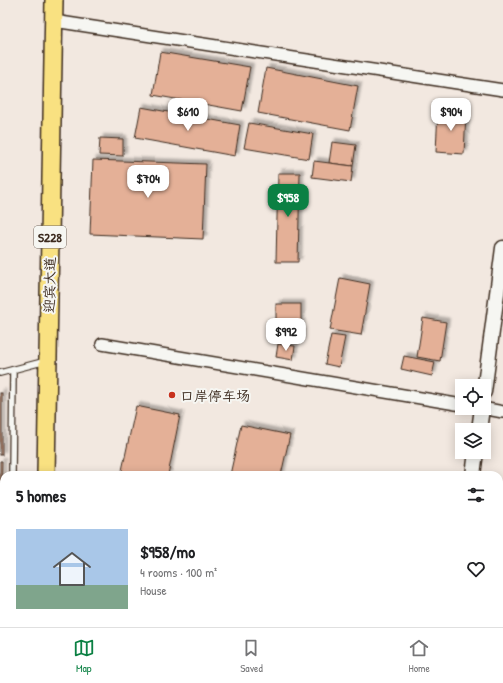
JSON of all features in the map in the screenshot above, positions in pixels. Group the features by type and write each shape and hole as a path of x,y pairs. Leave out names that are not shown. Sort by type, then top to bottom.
{"main road":[{"name":"迎宾大道","path":"46,471 54,0"}],"street":[{"path":"54,21 503,90"},
{"path":"486,379 503,248"},
{"path":"102,344 455,404"},
{"path":"491,410 503,412"},
{"path":"474,471 475,459"}],"lane":[{"path":"0,373 48,360"},
{"path":"12,471 13,370"}],"building":[{"path":"160,52 250,67 242,111 153,95"},
{"path":"266,68 358,86 350,130 258,113"},
{"path":"141,107 240,125 235,156 135,138"},
{"path":"438,110 466,112 464,154 436,152"},
{"path":"249,123 313,134 309,159 244,148"},
{"path":"100,138 123,139 123,156 99,155"},
{"path":"332,142 356,145 353,166 329,163"},
{"path":"93,160 206,164 203,239 90,234"},
{"path":"314,161 353,166 351,182 312,177"},
{"path":"278,173 300,173 298,262 276,262"},
{"path":"340,278 370,284 361,335 330,330"},
{"path":"276,304 301,304 301,342 276,342"},
{"path":"423,318 446,322 440,361 417,357"},
{"path":"331,335 345,337 339,367 325,364"},
{"path":"278,344 295,346 293,360 276,357"},
{"path":"404,356 435,362 432,376 401,369"},
{"path":"0,393 2,393 2,455 0,455"},
{"path":"136,406 180,415 169,471 122,471"},
{"path":"241,425 290,435 282,471 231,471"},
{"path":"0,461 2,461 2,471 0,471"}],"place":[{"name":"口岸停车场","path":"172,395"}]}
